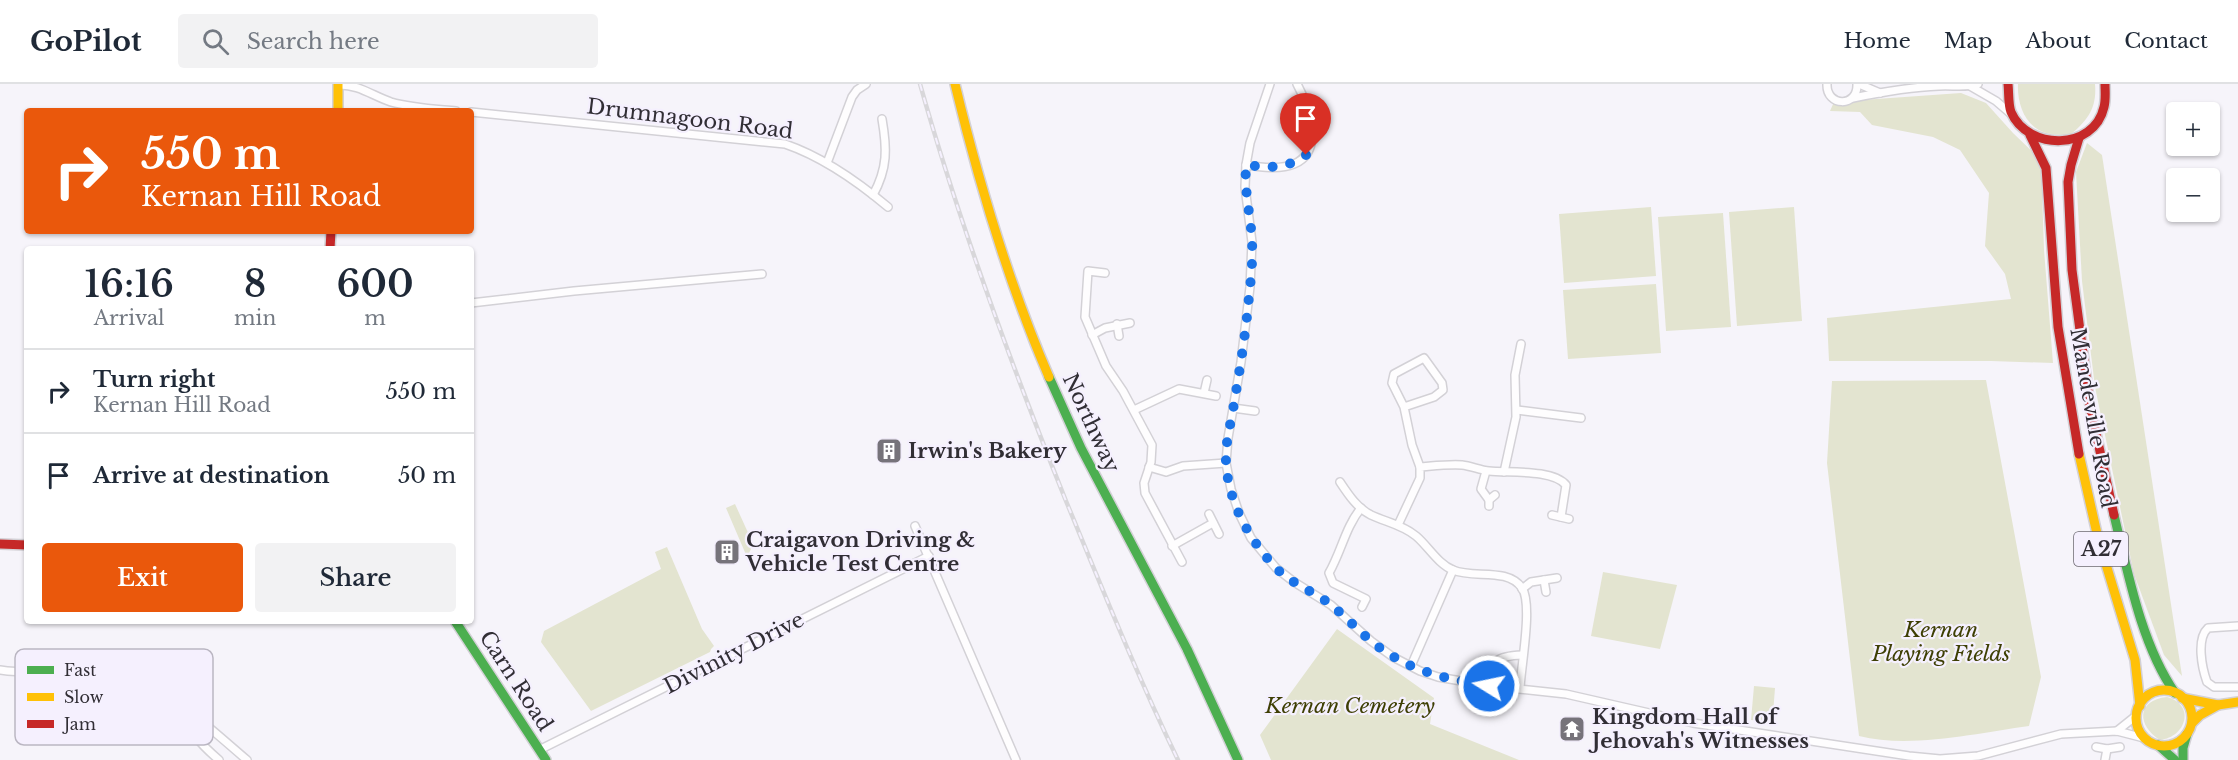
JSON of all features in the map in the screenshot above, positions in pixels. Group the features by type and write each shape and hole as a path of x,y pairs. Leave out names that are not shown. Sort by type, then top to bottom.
{"main road":[{"path":"338,84 338,108"},
{"name":"Northway","path":"955,84 984,196 1021,308 1042,359 1080,447 1154,583 1238,760"},
{"path":"2008,84 2007,95 2013,116"},
{"name":"A27","path":"2079,138 2097,122 2103,111 2106,99 2105,84"},
{"name":"A27","path":"2013,116 2020,127 2030,135"},
{"path":"2030,135 2042,141 2054,143 2079,138"},
{"name":"Mandeville Road","path":"2030,135 2046,168 2055,300 2067,390 2092,516 2136,660 2140,683 2138,710"},
{"name":"Mandeville Road","path":"2079,138 2072,157 2068,179 2070,238 2086,387 2108,498 2140,613 2162,674 2179,695"},
{"path":"0,544 24,545"},
{"name":"Carn Road","path":"457,624 546,760"},
{"path":"2138,710 2151,694 2159,691 2218,705"},
{"name":"A27","path":"2179,695 2190,709 2192,723"},
{"path":"2183,760 2183,748 2192,723 2200,715 2218,705 2238,702"},
{"name":"A27","path":"2138,710 2138,727 2144,738"},
{"path":"2158,745 2174,744 2187,734"},
{"path":"2144,738 2158,745 2175,760"}],"street":[{"path":"338,84 361,88 376,96 411,106 429,108"},
{"path":"827,163 852,97 866,84"},
{"path":"1270,84 1250,143 1246,165 1247,202 1252,242 1251,272 1226,463 1231,489 1251,538 1276,568 1294,582 1331,604 1385,651 1411,666 1438,677 1489,686 1520,687 1566,694 1706,726 1940,760 1978,756 2061,734 2117,731 2144,738"},
{"path":"1246,165 1276,167 1293,164 1306,155 1311,146 1312,131 1297,84"},
{"path":"1827,84 1828,92 1834,100 1844,102 1880,93 1941,86 1974,85 2013,116"},
{"path":"1853,98 1858,84 1880,93"},
{"name":"Drumnagoon Road","path":"474,112 666,133 767,141 797,148 827,163 888,207"},
{"path":"873,195 884,170 886,148 882,119"},
{"path":"1105,273 1088,271 1085,317 1106,366 1134,410 1152,445 1144,483 1145,493 1182,562"},
{"path":"474,303 762,274"},
{"path":"1092,335 1117,324 1130,323"},
{"path":"1117,324 1119,336"},
{"path":"1504,472 1517,410 1515,375 1521,344"},
{"path":"1398,525 1420,478 1420,467 1412,445 1404,407 1392,383 1394,374 1424,358 1442,383 1443,390 1434,397 1404,407"},
{"path":"1204,393 1207,380"},
{"path":"1134,410 1179,389 1216,396"},
{"path":"1570,416 1572,407"},
{"path":"1233,408 1256,411"},
{"path":"1517,410 1581,418"},
{"path":"1149,467 1166,472 1183,466 1226,463"},
{"path":"1420,467 1463,465 1486,471 1539,474 1562,481 1566,485 1561,517"},
{"path":"1486,471 1481,489 1491,500"},
{"path":"1340,482 1361,508 1415,535 1453,570 1510,578 1522,589 1527,602 1520,687"},
{"path":"1361,508 1350,522 1329,573 1333,583 1366,599 1362,608"},
{"path":"1209,514 1219,534"},
{"path":"1552,515 1569,519"},
{"path":"1172,546 1213,523"},
{"path":"915,526 1016,760"},
{"name":"Divinity Drive","path":"539,750 929,556"},
{"path":"1411,666 1453,570"},
{"path":"1522,589 1531,582 1557,578"},
{"path":"1544,580 1546,592"},
{"path":"2238,626 2208,628 2202,641 2202,661 2207,682 2214,687 2238,687"},
{"path":"1489,686 1490,670 1493,664 1499,659 1522,655"},
{"path":"0,670 15,670"},
{"path":"2117,731 2138,710"},
{"path":"213,731 247,760"},
{"path":"204,745 219,760"},
{"path":"2096,747 2107,749 2120,747"},
{"path":"2105,760 2107,749"}],"green space":[{"path":"2018,84 2095,84 2093,107 2082,124 2070,135 2049,134 2033,126 2024,114 2019,99"},
{"path":"1961,93 1986,103 2041,160 2044,250 2053,363 1829,361 1827,318 2011,299 2005,274 1985,246 1989,193 1960,150 1933,137 1872,125 1860,112 1830,111 1834,102"},
{"path":"2087,143 2102,155 2182,676 2164,655 2134,574 2095,387 2082,281 2076,172"},
{"path":"1651,207 1656,276 1564,283 1559,214"},
{"path":"1794,207 1802,321 1737,326 1729,212"},
{"path":"1723,213 1731,327 1666,331 1658,217"},
{"path":"1656,284 1661,353 1568,359 1563,290"},
{"name":"Kernan Playing Fields","path":"1986,380 2041,677 2029,726 1922,740 1879,740 1859,736 1827,463 1832,381"},
{"path":"735,504 750,537 747,539 751,549 747,557 726,508"},
{"path":"667,547 702,629 714,646 710,652 591,711 541,642 544,631 661,569 655,552"},
{"path":"1603,572 1677,585 1660,649 1591,636"},
{"name":"Kernan Cemetery","path":"1337,629 1434,698 1430,724 1519,760 1271,760 1260,735"},
{"path":"1754,686 1775,688 1773,714 1763,721 1751,720"},
{"path":"2167,697 2182,707 2184,720 2176,733 2160,740 2147,728 2143,714 2150,703"}],"railway":[{"path":"920,84 969,242 1026,398 1106,599 1178,760"}],"traffic: fast":[{"path":"1049,377 1081,448 1187,649 1238,760"},
{"path":"2114,515 2130,584 2144,630 2163,674 2175,693"},
{"path":"457,624 546,760"},
{"path":"2183,760 2183,748 2187,734"},
{"path":"2158,745 2175,760"}],"traffic: slow":[{"path":"338,84 338,108"},
{"path":"955,84 996,232 1020,305 1049,377"},
{"path":"2079,454 2098,538 2135,660 2140,706"},
{"path":"2164,690 2179,695 2187,703 2192,718 2187,733 2179,741 2164,746 2149,741 2141,733 2136,718 2141,703 2149,695 2164,690"},
{"path":"2182,698 2218,705 2238,702"},
{"path":"2192,723 2200,715 2218,705"}],"traffic: jam":[{"path":"2008,84 2010,109 2019,125 2031,134 2060,141 2088,132 2098,121 2105,104 2105,84"},
{"path":"2030,135 2046,168 2058,327 2079,454"},
{"path":"2079,138 2068,182 2072,270 2090,406 2114,515"},
{"path":"330,246 331,234"},
{"path":"0,544 24,545"}],"place":[{"name":"Irwin's Bakery","path":"889,451"},
{"name":"Craigavon Driving & Vehicle Test Centre","path":"727,552"},
{"name":"Kingdom Hall of Jehovah's Witnesses","path":"1572,729"}],"route":[{"path":"1306,155 1293,164 1276,167 1246,165 1245,179 1252,242 1250,287 1226,463 1239,513 1251,538 1276,568 1294,582 1331,604 1345,619 1393,657 1420,671 1438,677 1489,686"}]}
